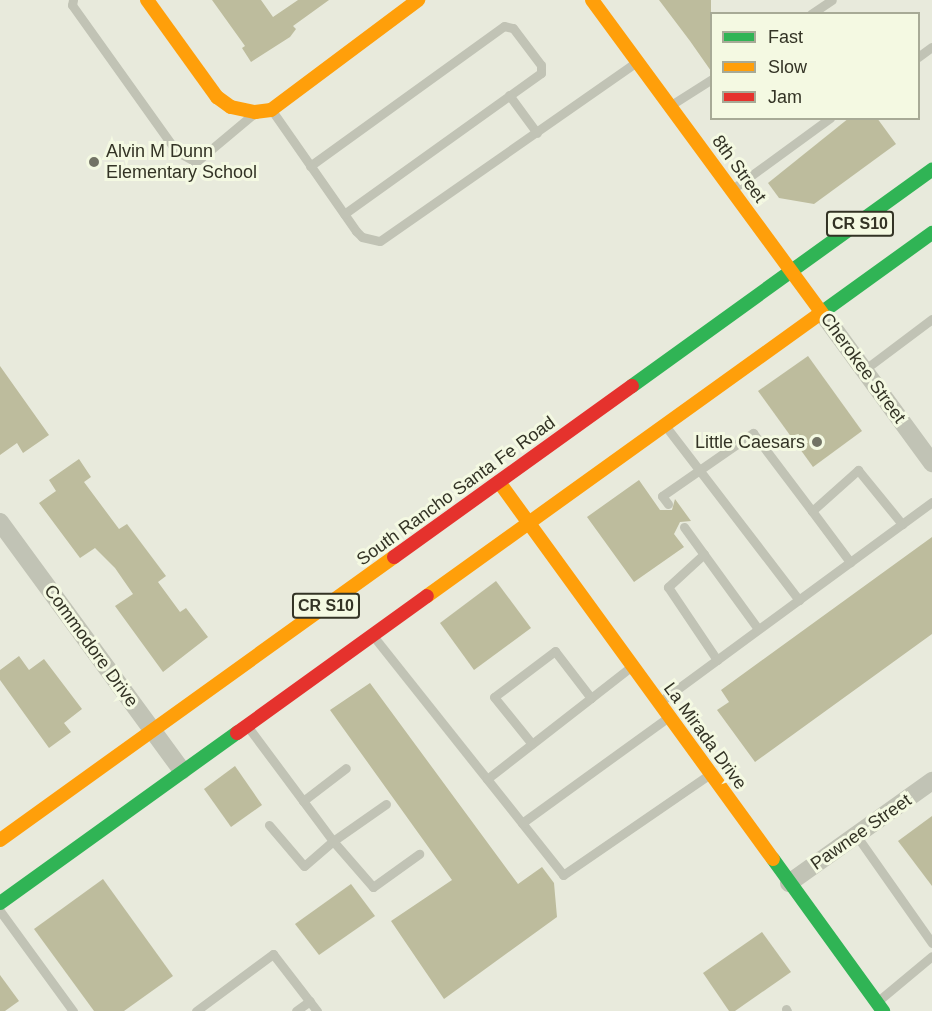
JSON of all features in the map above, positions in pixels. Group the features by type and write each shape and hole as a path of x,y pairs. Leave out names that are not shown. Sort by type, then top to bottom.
{"main road":[{"path":"147,0 217,97 231,107 255,112 271,110 418,0"},
{"name":"8th Street","path":"592,0 793,273"},
{"name":"South Rancho Santa Fe Road","path":"0,840 793,273 932,170"},
{"name":"CR S10","path":"0,903 823,314 932,233"},
{"name":"Cherokee Street","path":"793,273 823,314"},
{"name":"La Mirada Drive","path":"499,482 880,1007"}],"street":[{"name":"Cherokee Street","path":"823,314 932,463"},
{"name":"Commodore Drive","path":"0,522 182,771"},
{"name":"Pawnee Street","path":"789,883 932,781"}],"lane":[{"path":"73,0 72,5 176,151 196,162 255,112"},
{"path":"814,12 832,0"},
{"path":"310,166 509,25 542,69 344,214"},
{"path":"271,110 362,237 380,241 388,238 637,61"},
{"path":"670,106 710,80"},
{"path":"509,95 537,132"},
{"path":"732,189 827,120"},
{"path":"864,370 932,319"},
{"path":"665,426 799,600"},
{"path":"668,504 662,496 701,472 753,433 850,562"},
{"path":"812,511 858,470 902,524"},
{"path":"659,703 932,502"},
{"path":"684,527 758,629"},
{"path":"704,554 668,587 717,660"},
{"path":"372,635 564,874 710,773"},
{"path":"532,744 494,697 555,651 591,698"},
{"path":"487,779 632,666"},
{"path":"522,823 669,717"},
{"path":"247,725 333,841 372,887 419,854"},
{"path":"303,801 346,768"},
{"path":"269,825 304,866 333,841 386,804"},
{"path":"856,835 932,943"},
{"path":"0,911 73,1011"},
{"path":"196,1011 273,954 317,1011"},
{"path":"880,1007 932,956"},
{"path":"296,1011 310,1001"}],"building":[{"path":"212,0 261,0 273,17 298,0 329,0 293,26 296,29 290,37 251,62 242,48 245,46"},
{"path":"659,0 711,0 710,70"},
{"path":"847,120 878,120 896,144 814,204 779,198 768,183"},
{"path":"808,356 862,431 813,467 758,391"},
{"path":"0,366 49,435 23,453 17,443 0,455"},
{"path":"79,459 91,477 84,482 119,529 127,524 166,576 158,582 180,612 186,608 208,637 163,672 115,606 133,594 115,568 95,548 80,558 39,503 56,491 49,480"},
{"path":"639,480 660,510 672,510 675,499 691,521 680,522 674,534 684,547 634,582 587,517"},
{"path":"932,537 932,634 755,762 717,710 729,702 721,690"},
{"path":"496,581 531,628 474,670 440,623"},
{"path":"19,656 29,670 44,659 82,709 64,723 71,732 49,748 0,680 0,670"},
{"path":"370,683 518,884 542,867 554,883 557,917 444,999 391,921 452,880 330,710"},
{"path":"235,766 262,805 231,827 204,789"},
{"path":"932,816 932,886 898,841"},
{"path":"103,879 173,976 124,1011 94,1011 34,929"},
{"path":"351,884 375,916 319,955 295,924"},
{"path":"762,932 791,972 735,1011 729,1011 703,973"},
{"path":"0,975 19,1001 5,1011 0,1011"}],"traffic: fast":[{"path":"632,386 932,170"},
{"path":"821,313 932,233"},
{"path":"0,903 237,733"},
{"path":"773,859 883,1011"}],"traffic: slow":[{"path":"147,0 217,97 231,107 255,112 271,110 418,0"},
{"path":"592,0 823,314"},
{"path":"427,596 821,313"},
{"path":"499,482 773,859"},
{"path":"0,840 394,557"}],"traffic: jam":[{"path":"394,557 632,386"},
{"path":"237,733 427,596"}],"place":[{"name":"Alvin M Dunn Elementary School","path":"94,162"},
{"name":"Little Caesars","path":"817,442"}]}
